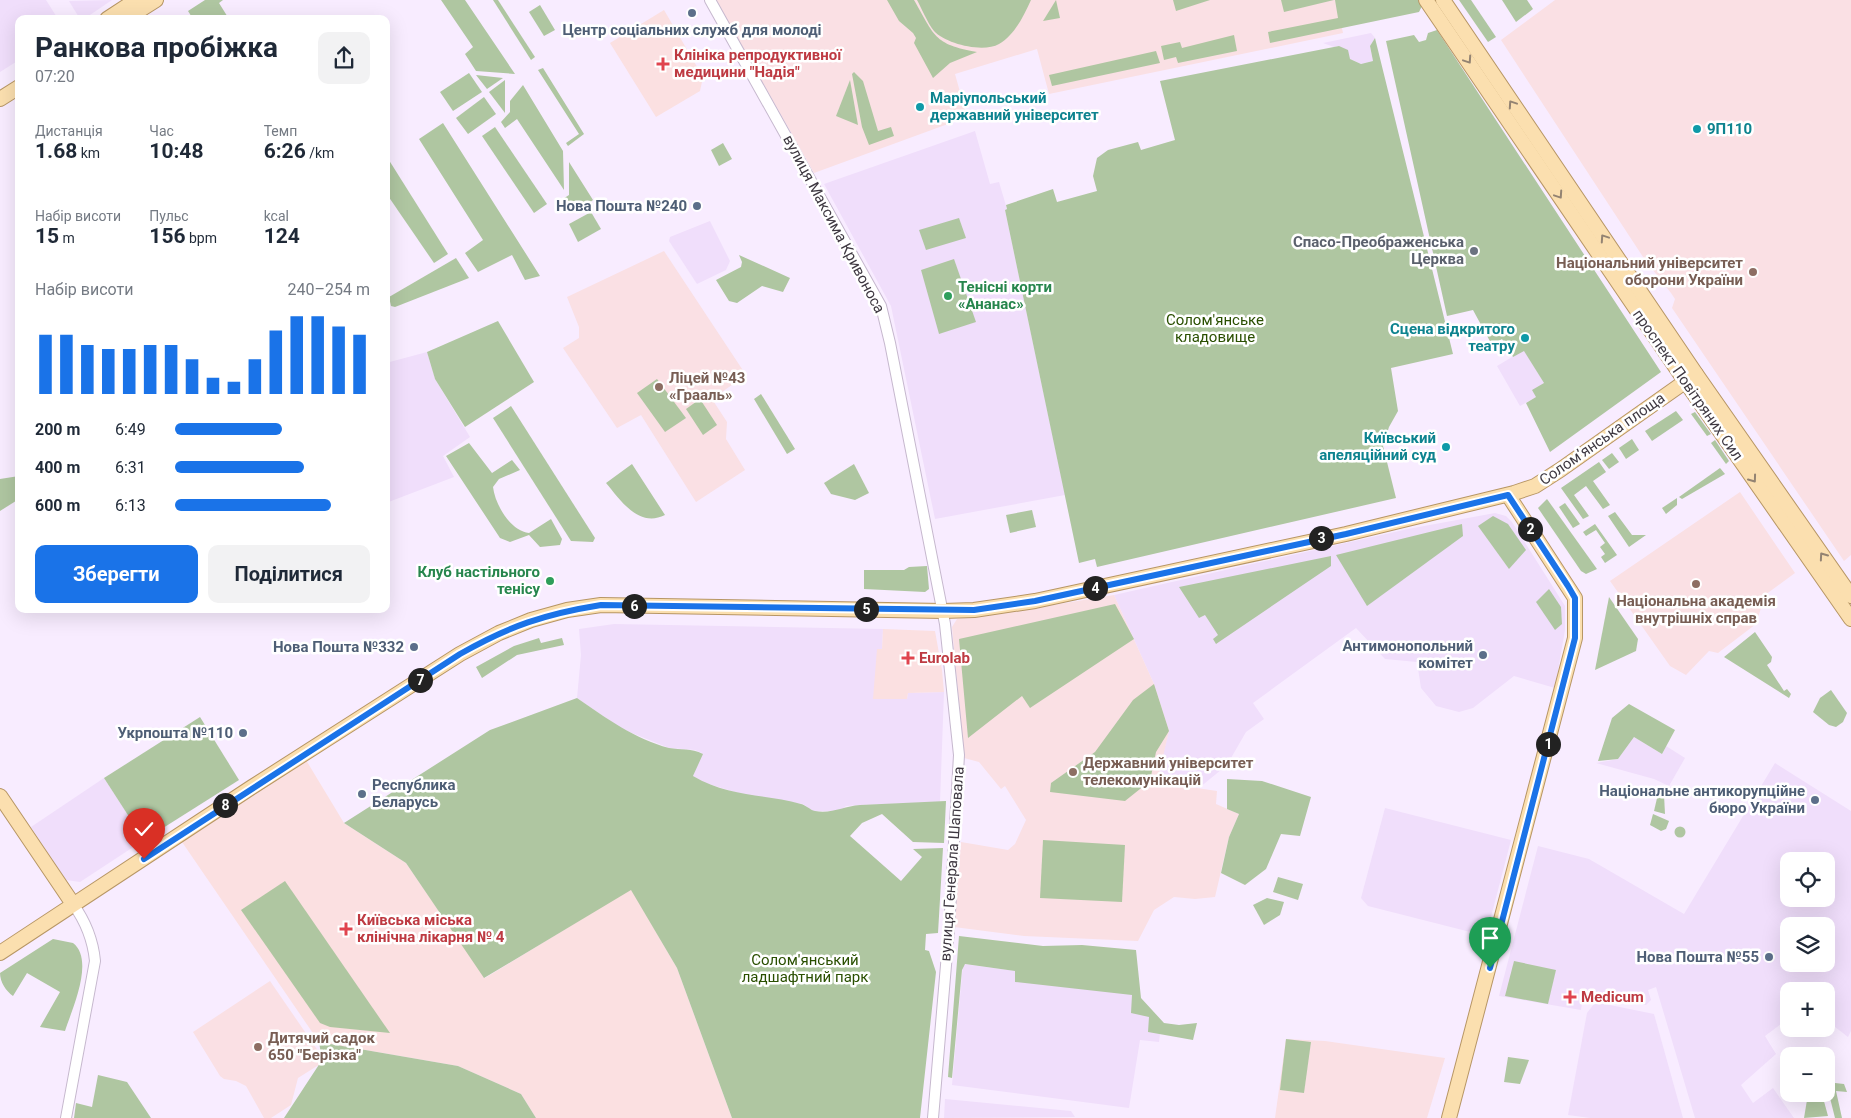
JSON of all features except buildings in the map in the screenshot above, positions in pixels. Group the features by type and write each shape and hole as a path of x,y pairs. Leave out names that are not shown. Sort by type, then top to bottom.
{"main road":[{"path":"113,15 136,0"},
{"path":"132,15 156,0"},
{"name":"проспект Повітряних Сил","path":"1426,0 1690,378 1851,596"},
{"name":"проспект Повітряних Сил","path":"1443,0 1690,378 1851,619"},
{"path":"0,99 15,90"},
{"name":"Соломʼянська площа","path":"0,953 460,654 499,633 531,620 567,610 601,605 943,611 974,610 1035,601 1346,534 1508,495 1535,486 1690,378"},
{"path":"1449,1118 1573,647 1577,619 1575,598 1508,495"},
{"path":"0,796 73,904"}],"street":[{"name":"вулиця Максима Кривоноса","path":"710,0 881,306 943,611"},
{"name":"вулиця Генерала Шаповала","path":"933,1118 949,930 959,755 952,670 943,611"},
{"path":"66,1118 96,961 93,941 81,914 73,904"}],"shaded area":[{"path":"0,0 46,0 55,15 15,15 15,63 0,72"},
{"path":"112,0 90,15 78,15 69,1"},
{"path":"716,0 1336,0 1343,33 1049,94 1037,49 955,74 967,117 814,173"},
{"name":"Національний університет оборони України","path":"1555,0 1851,0 1851,555 1844,561 1672,308 1675,299 1645,260 1501,40"},
{"path":"664,10 703,77 700,91 656,117 610,43"},
{"path":"1371,33 1375,38 1370,46 1373,61 1361,64 1350,59 1339,46 1334,47 1323,43"},
{"path":"975,131 990,184 999,182 1007,209 1005,210 1065,495 935,519 891,306 824,184"},
{"path":"710,221 730,261 726,270 697,284 669,241 670,237"},
{"name":"Ліцей №43 «Грааль»","path":"664,251 746,375 712,399 727,422 726,439 745,470 696,502 641,415 617,428 563,348 579,338 579,327 567,297"},
{"path":"1524,350 1544,383 1536,397 1520,406 1497,366"},
{"path":"427,352 435,379 470,437 443,456 454,477 390,501 390,362"},
{"name":"Національна академія внутрішніх справ","path":"1740,492 1795,573 1765,595 1756,624 1718,653 1709,651 1686,675 1670,666 1610,581"},
{"path":"1495,513 1506,516 1512,522 1565,606 1565,630 1555,688 1514,676 1473,708 1459,712 1436,706 1421,688 1417,662 1385,659 1356,628 1253,703 1264,719 1246,732 1227,765 1199,788 1156,782 1169,731 1154,684 1114,595 1408,529"},
{"name":"Державний університет телекомунікацій","path":"1114,595 1154,684 1169,731 1157,782 1217,791 1216,804 1239,814 1229,837 1215,897 1195,899 1174,897 1154,910 1138,941 1024,936 954,927 961,842 1008,850 1015,844 1026,820 1005,786 1001,789 979,762 964,758 952,627 957,619"},
{"path":"614,624 883,629 882,649 878,649 907,699 908,693 944,692 940,802 860,805 846,806 840,811 813,811 803,804 751,797 702,782 693,776 702,753 695,750 669,748 622,729 577,698 581,655 579,629"},
{"name":"Eurolab","path":"883,629 935,631 944,692 908,693 907,699 873,699 877,649 882,649"},
{"path":"1634,737 1662,754 1666,746 1685,758 1669,786 1654,779 1596,763 1618,759"},
{"name":"Київська міська клінічна лікарня № 4","path":"306,760 344,823 406,863 485,978 631,889 677,968 732,1118 536,1118 521,1094 458,1066 319,1042 182,842"},
{"path":"1775,763 1851,811 1851,1031 1848,1037 1835,1027 1835,982 1780,982 1780,1025 1765,1036 1776,1054 1741,1085 1753,1103 1773,1088 1780,1098 1780,1102 1783,1102 1794,1118 1695,1118 1656,987 1648,990 1651,1000 1646,1005 1596,994 1582,1002 1581,1010 1499,996 1538,846 1589,859 1684,914"},
{"path":"104,778 144,840 80,882 66,880 31,827"},
{"path":"1385,808 1511,840 1486,936 1368,906 1361,898"},
{"path":"963,964 1138,987 1139,999 1161,1025 1159,1042 1140,1040 1129,1108 952,1085"},
{"name":"Дитячий садок 650 \"Берізка\"","path":"270,981 325,1061 298,1078 291,1105 271,1118 264,1118 246,1086 220,1076 193,1032"},
{"path":"1600,1003 1654,1014 1683,1118 1590,1118 1568,1115 1587,1013 1594,1004"},
{"path":"1286,1039 1325,1041 1445,1058 1427,1118 1275,1118"},
{"path":"945,1099 1071,1111 1075,1117 944,1118"}],"green space":[{"path":"205,0 223,0 219,3 226,15 190,15 188,11"},
{"path":"441,0 465,0 515,74 476,71 465,54 473,47"},
{"path":"493,0 498,0 535,57 531,60"},
{"path":"887,0 914,0 932,30 943,42 977,52 950,63 933,78 914,43 916,38 899,21"},
{"path":"917,0 1031,0 1010,35 999,44 984,48 965,46 940,36 931,27"},
{"path":"1056,0 1060,18 1043,21"},
{"path":"1173,0 1210,0 1176,11"},
{"path":"1281,0 1334,0 1284,12"},
{"path":"1335,0 1418,0 1422,6 1419,12 1270,43 1268,32 1338,18"},
{"path":"1459,0 1471,0 1496,37 1488,42"},
{"path":"1502,0 1527,0 1533,9 1516,22"},
{"path":"540,5 555,30 544,36 529,12"},
{"path":"1437,30 1661,372 1550,452 1526,403 1536,397 1532,390 1544,383 1524,351 1513,357 1502,339 1492,345 1473,310 1447,316 1386,41 1414,35 1419,42 1426,40 1428,33"},
{"path":"1234,35 1237,51 1178,63 1176,57 1164,60 1161,46 1180,42 1182,48"},
{"name":"Солом'янське кладовище","path":"1375,38 1453,354 1391,368 1398,411 1389,427 1383,446 1396,498 1097,567 1095,559 1079,563 1005,210 1007,209 1006,205 1053,189 1057,202 1097,191 1093,176 1097,158 1108,150 1138,142 1141,150 1175,140 1160,81 1339,46 1348,50 1350,59 1361,64 1373,61 1370,46"},
{"path":"1156,51 1160,63 1052,86 1049,75"},
{"path":"543,68 584,134 568,146 566,143 579,134 538,70"},
{"path":"854,72 863,81 878,131 891,127 894,136 869,145 862,127 852,74"},
{"path":"469,73 482,92 453,111 440,92"},
{"path":"476,75 503,78 487,89"},
{"path":"505,80 505,113 489,92"},
{"path":"850,80 858,125 836,116"},
{"path":"523,85 563,151 564,190 517,119 505,128 501,122 510,112 510,101"},
{"path":"484,97 496,114 468,134 456,118"},
{"path":"443,123 540,276 525,280 512,255 478,272 465,253 483,240 419,139"},
{"path":"495,127 547,204 534,213 482,136"},
{"path":"723,143 732,159 719,166 711,150"},
{"path":"390,162 448,254 434,263 390,199"},
{"path":"569,162 593,200 578,211 573,203 565,207 555,204 569,195"},
{"path":"591,212 601,229 578,242 569,224"},
{"path":"959,218 966,238 926,250 919,230"},
{"path":"739,255 790,278 783,292 762,286 737,303 729,301 716,280 741,267 742,262"},
{"path":"456,258 469,278 395,307 391,306 390,296"},
{"name":"Тенісні корти «Ананас»","path":"954,259 976,322 939,334 921,270"},
{"path":"498,321 534,382 465,427 435,379 427,352"},
{"path":"657,379 686,418 665,432 637,393"},
{"path":"761,394 795,449 787,454 754,399"},
{"path":"700,399 717,425 703,435 686,409"},
{"path":"511,406 595,538 593,542 571,541 493,418"},
{"path":"1676,411 1683,420 1652,441 1645,431"},
{"path":"1695,412 1711,434 1707,436 1691,414"},
{"path":"1632,439 1639,450 1626,459 1619,448"},
{"path":"1715,440 1729,461 1726,464 1711,443"},
{"path":"469,443 492,473 512,460 520,470 499,479 493,487 500,508 510,522 522,531 529,533 551,519 562,539 560,545 540,547 529,535 510,542 500,538 446,456"},
{"path":"1612,453 1619,462 1609,469 1602,460"},
{"path":"1599,462 1606,472 1593,481 1610,505 1603,509 1586,486 1574,495 1589,516 1583,519 1561,488"},
{"path":"632,464 665,515 647,518 631,511 606,483"},
{"path":"854,464 869,493 855,500 831,494 824,483"},
{"path":"1720,468 1725,474 1682,499 1679,497"},
{"path":"15,477 15,502 0,511 0,479"},
{"path":"1677,498 1677,505 1666,514 1662,508"},
{"path":"1547,499 1597,569 1586,574 1581,571 1538,508"},
{"path":"1565,503 1580,524 1573,528 1559,507"},
{"path":"1032,510 1036,527 1010,533 1006,515"},
{"path":"1615,512 1632,535 1646,535 1629,547 1608,516"},
{"path":"1493,516 1508,524 1526,550 1509,569 1478,526"},
{"path":"1462,524 1463,536 1367,606 1336,555"},
{"path":"1595,524 1617,555 1605,563 1601,557 1605,554 1600,547 1605,543 1596,530 1586,536 1583,532"},
{"path":"1331,556 1331,566 1216,644 1213,639 1218,635 1205,615 1199,618 1179,587"},
{"path":"927,566 929,589 925,592 864,589 864,570 904,570 909,567"},
{"path":"1549,589 1561,607 1562,624 1555,630 1536,602"},
{"path":"1609,597 1638,639 1636,651 1595,670"},
{"path":"1115,604 1134,639 1030,708 1022,696 968,738 959,639"},
{"path":"1755,632 1772,657 1771,662 1767,665 1784,691 1787,689 1791,694 1789,698 1724,657"},
{"path":"539,638 541,643 562,638 564,645 517,655 482,678 476,667 514,646"},
{"path":"1154,684 1169,731 1156,752 1150,781 1125,801 1050,792 1051,783 1095,752 1133,700"},
{"path":"1831,690 1847,713 1843,722 1836,727 1829,725 1813,712 1820,698"},
{"name":"Солом'янський ладшафтний парк","path":"577,698 621,727 644,739 669,748 690,750 703,754 693,776 720,788 787,801 821,812 860,805 946,801 944,843 913,842 882,814 862,823 850,836 901,881 922,857 913,849 943,848 938,933 926,934 925,950 929,951 936,972 920,1118 732,1118 677,968 631,890 484,978 406,863 344,823 490,730"},
{"path":"1629,704 1675,730 1662,754 1634,737 1618,759 1598,761 1612,718"},
{"path":"200,717 239,780 144,840 104,778"},
{"path":"1227,779 1262,781 1311,797 1300,836 1281,834 1266,869 1245,885 1221,873 1229,837 1239,814 1227,809"},
{"path":"1658,794 1664,795 1665,814 1654,811"},
{"path":"1653,814 1669,821 1666,829 1661,831 1650,825"},
{"path":"1680,826 1686,832 1680,838 1674,832"},
{"path":"1043,840 1125,845 1122,902 1040,898"},
{"path":"1278,877 1303,884 1298,900 1273,892"},
{"path":"285,881 390,1033 330,1027 320,1023 241,910"},
{"path":"1267,898 1284,902 1280,915 1264,925 1253,905"},
{"path":"959,936 1043,946 1082,945 1136,950 1141,998 1164,1023 1179,1025 1197,1023 1193,1040 1148,1032 1149,1017 1131,1013 1132,995 1015,982 1015,971 965,964 962,970 952,1078 948,1077"},
{"path":"53,939 73,943 79,951 82,961 80,985 65,1031 40,1027 60,992 27,973 13,996 4,986 0,976 0,973"},
{"path":"1514,961 1556,970 1548,1004 1505,996"},
{"path":"1286,1039 1311,1042 1304,1093 1280,1090"},
{"path":"319,1042 458,1066 521,1094 536,1118 284,1118 322,1060"},
{"path":"1508,1057 1529,1060 1520,1084 1504,1082"},
{"path":"98,1075 127,1082 151,1118 74,1118 76,1103 92,1107"},
{"path":"1835,1083 1844,1084 1847,1092 1836,1091 1842,1118 1835,1118 1831,1102 1835,1102"},
{"path":"1807,1102 1824,1102 1828,1116 1804,1118"}],"place":[{"name":"Центр соціальних служб для молоді","path":"692,13"},
{"name":"Клініка репродуктивної медицини \"Надія\"","path":"663,64"},
{"name":"Маріупольський державний університет","path":"920,107"},
{"name":"9П110","path":"1697,129"},
{"name":"Нова Пошта №240","path":"697,206"},
{"name":"Спасо-Преображенська Церква","path":"1474,251"},
{"name":"Національний університет оборони України","path":"1753,272"},
{"name":"Тенісні корти «Ананас»","path":"948,296"},
{"name":"Сцена відкритого театру","path":"1525,338"},
{"name":"Ліцей №43 «Грааль»","path":"659,387"},
{"name":"Київський апеляційний суд","path":"1446,447"},
{"name":"Клуб настільного тенісу","path":"550,581"},
{"name":"Національна академія внутрішніх справ","path":"1696,584"},
{"name":"Нова Пошта №332","path":"414,647"},
{"name":"Антимонопольний комітет","path":"1483,655"},
{"name":"Eurolab","path":"908,658"},
{"name":"Укрпошта №110","path":"243,733"},
{"name":"Державний університет телекомунікацій","path":"1073,772"},
{"name":"Республика Беларусь","path":"362,794"},
{"name":"Національне антикорупційне бюро України","path":"1815,800"},
{"name":"Київська міська клінічна лікарня № 4","path":"346,929"},
{"name":"Нова Пошта №55","path":"1769,957"},
{"name":"Medicum","path":"1570,997"},
{"name":"Дитячий садок 650 \"Берізка\"","path":"258,1047"}],"route":[{"path":"144,859 252,787 460,654 499,633 531,620 567,610 601,605 974,610 1035,601 1346,534 1508,495 1575,598 1577,619 1575,638 1564,686 1490,968"}]}
